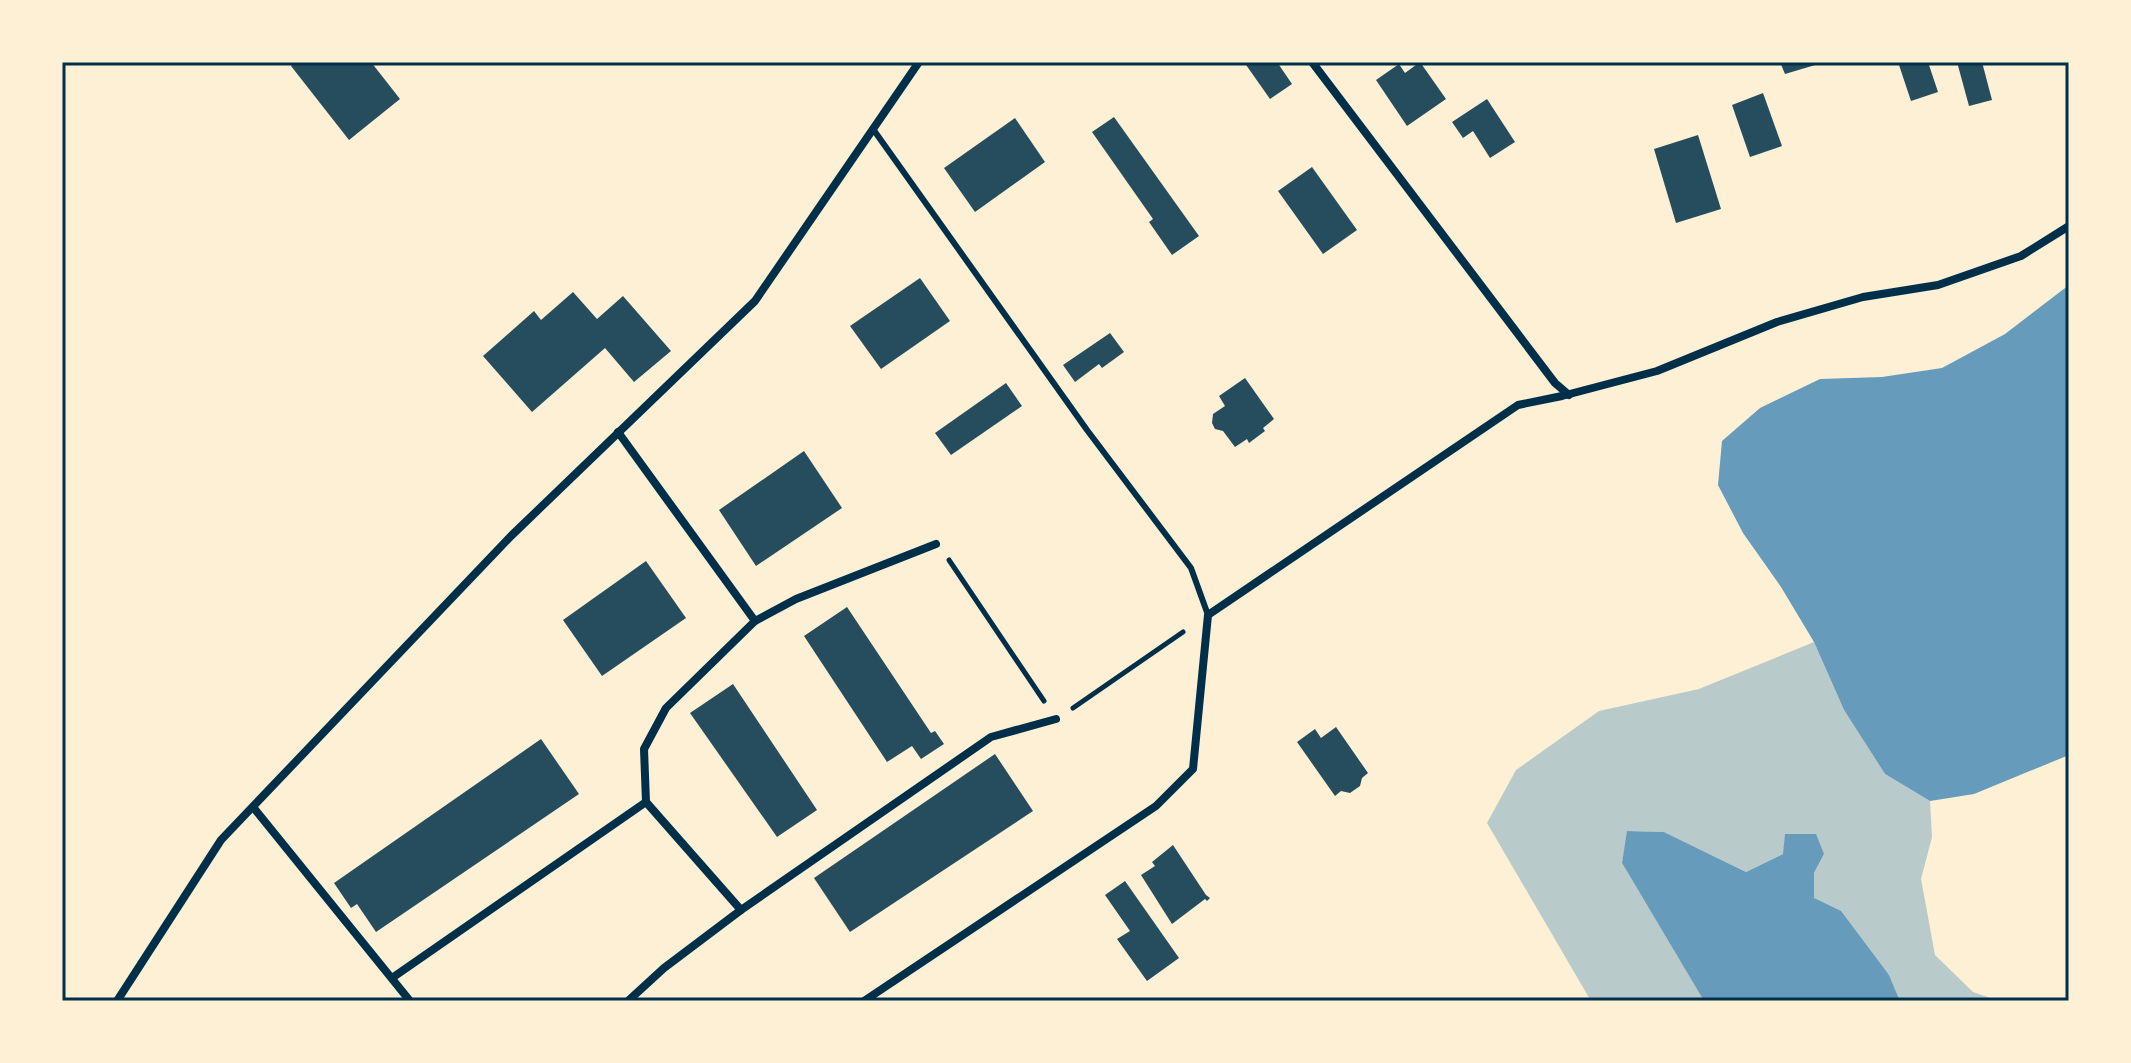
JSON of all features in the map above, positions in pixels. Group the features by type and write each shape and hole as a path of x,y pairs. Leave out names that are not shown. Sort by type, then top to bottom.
{"street":[{"path":"117,1001 221,840 511,536 755,301 919,62"},
{"path":"1312,62 1555,383 1569,395"},
{"path":"864,1001 1156,806 1193,769 1208,615 1518,405 1569,395 1657,371 1777,322 1863,297 1938,285 2021,256 2069,226"},
{"path":"618,432 755,621"},
{"path":"741,910 646,802 644,749 666,708 755,621 796,599 936,544"},
{"path":"628,1001 664,968 741,910 991,737 1056,719"},
{"path":"392,978 646,802"},
{"path":"253,807 410,1001"}],"lane":[{"path":"873,129 1087,430 1191,568 1208,615"}],"path":[{"path":"936,544 964,580 1056,719 1208,615"}],"shaded area":[{"path":"1814,642 1844,710 1885,774 1930,801 1932,837 1921,879 1935,955 1973,992 1999,1001 1900,1001 1889,975 1814,898 1814,873 1824,854 1783,854 1746,872 1664,832 1628,831 1622,863 1704,1001 1591,1001 1487,823 1516,770 1599,711 1699,689"}],"water":[{"path":"2069,285 2069,755 1974,794 1930,801 1885,774 1844,710 1814,642 1743,533 1718,485 1722,441 1760,408 1820,379 1882,377 1942,368 2005,334"},
{"path":"1627,831 1664,832 1746,872 1783,854 1785,834 1816,834 1824,854 1814,873 1814,898 1841,911 1889,975 1900,1001 1704,1001 1622,863"}],"building":[{"path":"295,62 371,62 400,99 349,140 291,66"},
{"path":"1244,62 1277,62 1292,84 1270,99"},
{"path":"1420,62 1446,99 1407,126 1376,80 1399,64 1405,73"},
{"path":"1780,62 1822,62 1822,63 1785,74"},
{"path":"1898,62 1928,62 1938,92 1911,101"},
{"path":"1957,62 1982,62 1992,100 1969,106"},
{"path":"1763,93 1782,146 1750,157 1732,105"},
{"path":"1487,99 1515,142 1490,158 1473,131 1463,138 1452,122"},
{"path":"1114,117 1199,236 1172,255 1149,222 1153,219 1092,132"},
{"path":"1015,118 1045,162 975,212 944,168"},
{"path":"1698,135 1721,209 1676,223 1654,149"},
{"path":"1312,167 1357,230 1323,254 1278,191"},
{"path":"920,278 950,321 881,369 850,326"},
{"path":"573,292 597,319 623,296 671,351 634,382 605,348 532,412 483,356 534,311 541,320"},
{"path":"1110,333 1124,352 1102,368 1099,364 1075,382 1063,365"},
{"path":"1245,378 1274,419 1263,428 1265,431 1249,443 1247,439 1235,447 1223,431 1215,429 1213,414 1225,406 1219,396"},
{"path":"1006,383 1022,406 951,455 935,433"},
{"path":"804,451 842,508 756,566 719,510"},
{"path":"646,561 686,618 602,676 563,620"},
{"path":"847,607 931,733 935,731 944,744 921,759 912,746 887,762 804,636"},
{"path":"733,684 817,810 777,837 690,713"},
{"path":"1336,727 1368,773 1362,778 1360,786 1350,793 1341,791 1335,796 1297,742 1315,729 1321,738"},
{"path":"541,739 579,794 376,932 357,904 351,908 334,883"},
{"path":"995,754 1033,811 850,932 814,878"},
{"path":"1173,845 1210,898 1172,924 1141,875 1155,866 1152,862"},
{"path":"1125,881 1179,958 1147,981 1117,939 1130,931 1105,895"}]}
